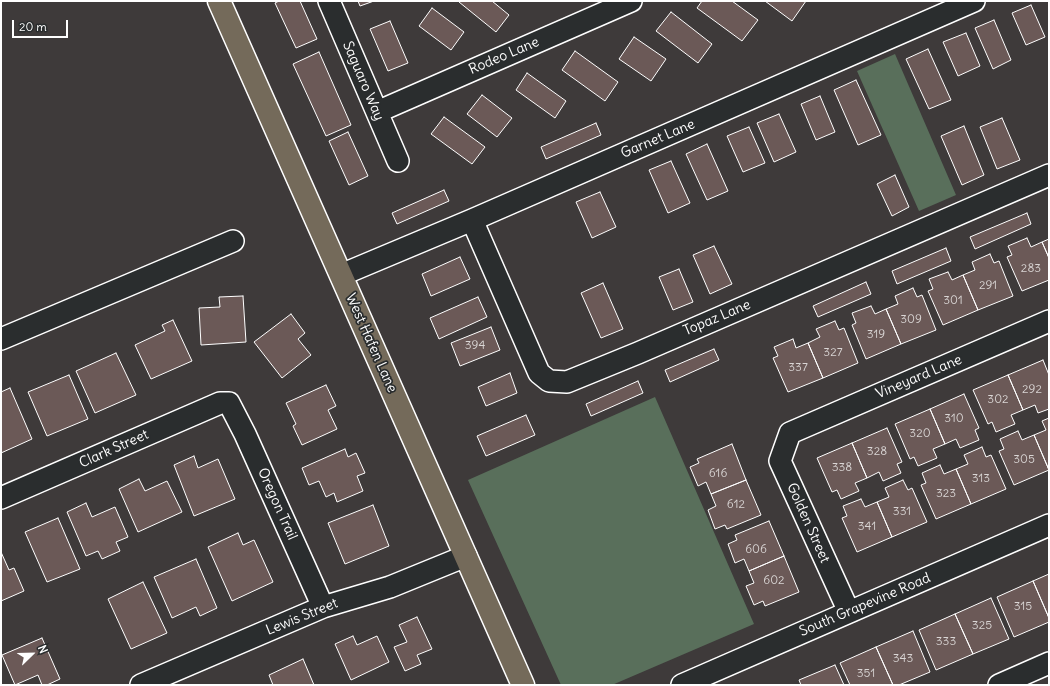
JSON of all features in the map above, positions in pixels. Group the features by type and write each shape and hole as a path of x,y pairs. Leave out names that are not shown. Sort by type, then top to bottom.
{"main road":[{"name":"West Hafen Lane","path":"219,1 524,685"}],"street":[{"name":"Saguaro Way","path":"329,1 398,161"},
{"name":"Rodeo Lane","path":"377,112 631,1"},
{"name":"Garnet Lane","path":"341,275 472,220 974,1"},
{"name":"Topaz Lane","path":"472,220 539,373 550,381 567,382 645,350 1049,175"},
{"path":"1,339 233,240"},
{"name":"Vineyard Lane","path":"790,433 1049,321"},
{"name":"Clark Street","path":"1,498 220,403 229,403"},
{"name":"Oregon Trail","path":"229,403 245,434 323,607"},
{"name":"Golden Street","path":"790,433 780,461 849,612"},
{"name":"South Grapevine Road","path":"682,685 1049,525"},
{"name":"Lewis Street","path":"141,685 323,607 390,587 466,556"},
{"path":"999,685 1049,663"}],"green space":[{"path":"895,54 956,195 919,211 857,71"},
{"path":"655,397 754,624 612,685 561,685 468,480"}],"building":[{"path":"279,1 300,1 317,39 296,48 275,3"},
{"path":"358,1 374,1 360,6"},
{"path":"459,1 492,1 509,15 496,32"},
{"path":"702,1 732,1 758,20 742,41 697,8"},
{"path":"765,1 806,1 792,21"},
{"path":"1031,5 1045,37 1026,45 1012,13"},
{"path":"432,8 464,32 451,50 419,26"},
{"path":"671,12 712,44 698,63 656,31"},
{"path":"994,20 1011,60 993,69 975,28"},
{"path":"390,21 408,63 388,71 370,29"},
{"path":"966,33 980,66 958,76 943,42"},
{"path":"634,37 666,59 651,81 619,59"},
{"path":"928,49 951,100 929,109 906,59"},
{"path":"575,51 618,82 605,101 562,70"},
{"path":"319,52 351,125 326,136 293,64"},
{"path":"527,73 566,101 555,118 516,90"},
{"path":"856,80 881,135 858,145 834,90"},
{"path":"482,95 512,118 497,137 467,114"},
{"path":"820,96 835,132 816,140 801,104"},
{"path":"779,114 796,152 774,162 757,123"},
{"path":"444,117 485,147 472,164 431,134"},
{"path":"1002,118 1020,160 997,169 980,127"},
{"path":"596,123 601,135 546,159 541,147"},
{"path":"964,126 984,175 962,185 941,136"},
{"path":"749,127 765,163 743,172 727,136"},
{"path":"348,132 368,176 349,185 329,141"},
{"path":"707,144 728,191 707,200 686,154"},
{"path":"671,161 690,203 668,213 649,170"},
{"path":"895,175 909,207 892,216 877,184"},
{"path":"444,190 449,201 397,224 392,213"},
{"path":"600,192 616,227 592,238 576,202"},
{"path":"1027,213 1031,224 975,249 970,237"},
{"path":"1027,238 1031,247 1042,242 1049,258 1049,280 1022,291 1007,257 1012,255 1008,246"},
{"path":"1049,239 1049,258 1042,242"},
{"path":"714,246 732,284 710,294 693,255"},
{"path":"946,248 951,261 897,284 892,271"},
{"path":"990,254 994,263 999,261 1013,296 978,310 963,275 975,270 972,262"},
{"path":"460,257 470,279 431,296 422,274"},
{"path":"679,269 693,302 673,310 659,277"},
{"path":"948,272 952,280 963,275 978,310 943,325 928,291 933,289 929,279"},
{"path":"866,282 871,294 818,317 813,306"},
{"path":"603,283 623,329 601,338 581,293"},
{"path":"913,288 917,297 922,295 936,330 901,344 886,309 898,304 895,296"},
{"path":"243,296 246,342 201,345 199,308 220,307 219,297"},
{"path":"478,297 487,317 439,339 430,318"},
{"path":"871,306 875,314 886,309 901,344 866,359 852,325 856,323 852,313"},
{"path":"291,314 305,333 298,339 311,355 282,378 254,342"},
{"path":"173,320 192,361 151,379 135,345 165,331 162,325"},
{"path":"835,321 839,330 844,328 858,363 823,378 808,343 820,337 816,329"},
{"path":"491,327 500,350 460,366 451,343"},
{"path":"793,339 796,348 808,343 823,378 788,392 773,358 778,356 774,347"},
{"path":"714,349 719,360 670,382 665,370"},
{"path":"116,353 136,395 95,413 76,371"},
{"path":"1043,360 1049,375 1049,409 1038,413 1035,405 1023,410 1008,375"},
{"path":"510,373 517,393 486,406 478,387"},
{"path":"69,375 88,419 47,436 28,392"},
{"path":"1008,375 1023,410 1011,415 1015,424 996,432 992,422 988,424 973,390"},
{"path":"638,381 643,393 591,416 586,404"},
{"path":"326,385 336,406 328,410 337,429 302,445 293,426 296,424 286,403"},
{"path":"10,388 32,439 1,453 1,392"},
{"path":"964,394 979,428 975,430 979,440 960,448 956,439 945,444 930,409"},
{"path":"930,409 945,444 933,449 937,458 918,466 914,457 910,459 895,424"},
{"path":"526,415 535,435 486,456 477,436"},
{"path":"1049,418 1049,470 1034,435 1046,430 1042,421"},
{"path":"887,428 902,462 897,464 901,473 883,481 879,472 867,478 852,443"},
{"path":"1018,431 1022,440 1034,435 1049,470 1014,485 999,451 1004,449 1000,439"},
{"path":"852,443 867,478 855,483 859,491 841,499 837,490 832,492 817,458"},
{"path":"732,444 746,480 711,494 706,482 698,486 690,467 699,463 697,459"},
{"path":"982,447 986,457 991,455 1006,489 971,504 956,469 968,464 964,455"},
{"path":"345,449 348,457 356,453 365,473 357,476 363,491 337,502 334,493 326,497 319,481 309,485 302,468"},
{"path":"194,456 198,468 218,459 235,499 194,516 174,465"},
{"path":"940,465 944,474 956,469 971,504 936,519 921,485 926,483 922,473"},
{"path":"139,479 145,491 167,481 182,512 138,532 119,489"},
{"path":"746,480 761,515 727,529 725,525 715,529 708,510 716,506 711,494"},
{"path":"903,480 908,490 912,488 927,522 892,537 877,502 889,497 885,488"},
{"path":"861,499 865,507 877,502 892,537 857,552 842,518 847,516 843,506"},
{"path":"86,503 92,517 115,507 128,537 116,542 120,551 102,559 98,551 86,556 67,512"},
{"path":"373,505 389,546 345,564 328,523"},
{"path":"58,518 80,569 47,582 25,532"},
{"path":"769,521 784,556 749,571 744,559 735,563 728,544 737,540 735,535"},
{"path":"238,533 243,545 254,540 273,582 232,601 208,547"},
{"path":"1,552 9,570 14,568 24,591 1,601"},
{"path":"784,556 799,592 765,606 763,601 754,605 746,586 754,583 749,571"},
{"path":"196,559 217,608 200,616 196,607 172,618 154,577"},
{"path":"1049,574 1049,618 1033,581"},
{"path":"1033,581 1049,618 1049,622 1014,637 997,597"},
{"path":"143,582 167,633 131,649 108,599"},
{"path":"991,598 1009,639 973,654 955,614"},
{"path":"955,614 973,654 936,670 919,630"},
{"path":"417,617 432,649 417,655 421,664 405,671 394,647 407,642 399,625"},
{"path":"913,631 930,672 899,685 893,685 876,647"},
{"path":"353,636 357,645 377,636 389,662 351,680 335,644"},
{"path":"42,638 60,679 47,685 42,685 38,675 15,685 2,655"},
{"path":"876,647 893,685 850,685 840,663"},
{"path":"303,659 314,685 273,685 269,675"},
{"path":"835,665 844,685 801,685 799,680"}]}
